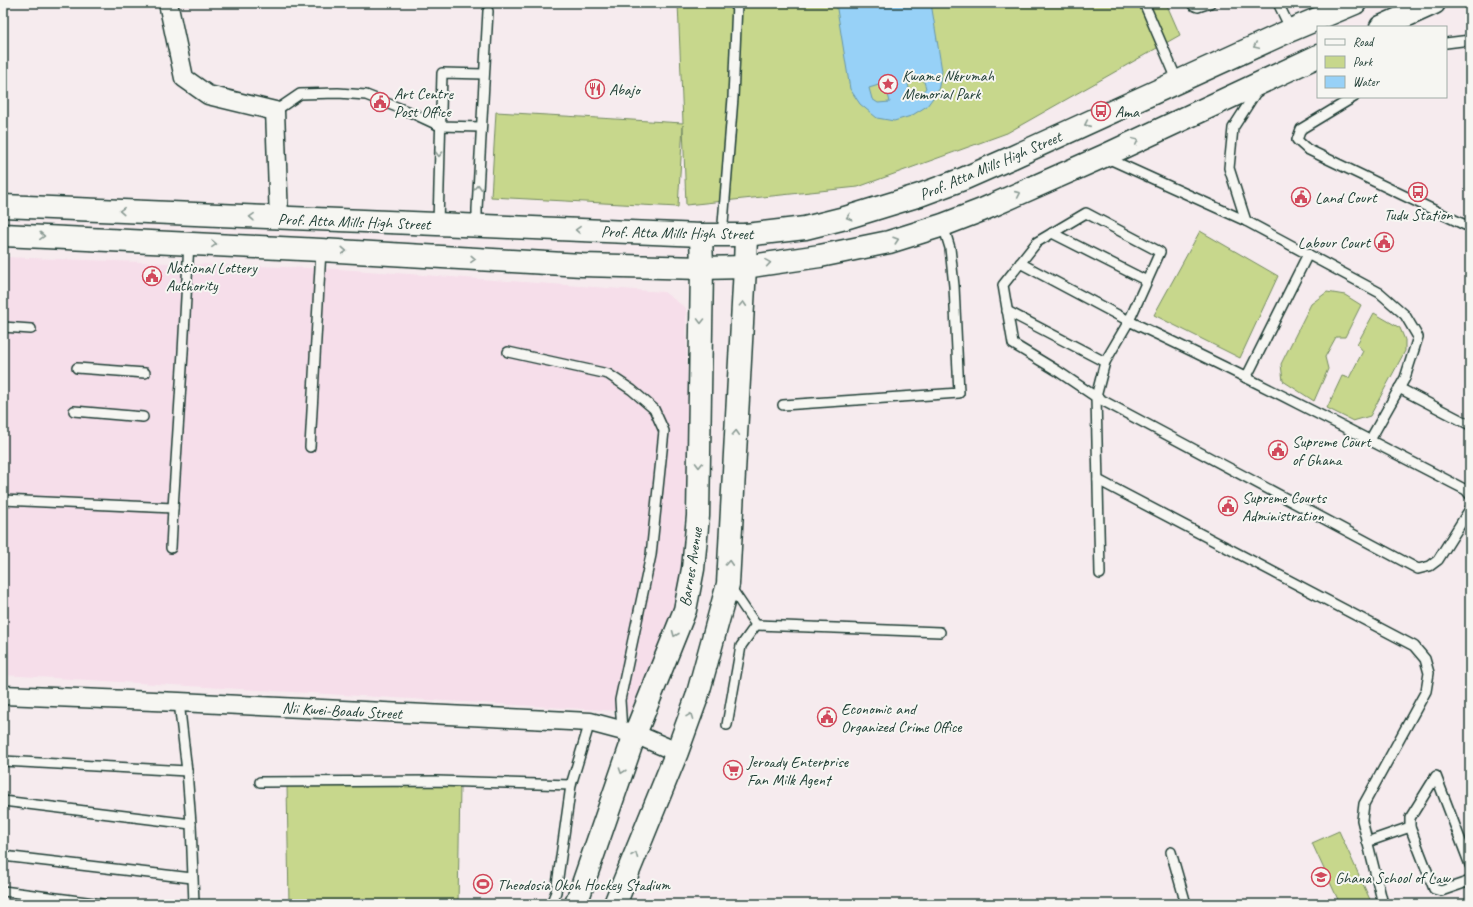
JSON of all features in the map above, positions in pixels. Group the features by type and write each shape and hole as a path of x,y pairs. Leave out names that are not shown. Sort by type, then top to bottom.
{"main road":[{"name":"Prof. Atta Mills High Street","path":"3,206 711,235 746,235 805,228 845,218 920,195 963,179 1291,30 1355,3"},
{"path":"1384,26 1434,3"},
{"name":"Prof. Atta Mills High Street","path":"3,235 189,243 582,265 702,268 745,267 820,256 889,242 943,225 982,210 1104,156 1317,56"},
{"name":"Barnes Avenue","path":"576,904 628,733 685,610 694,569 698,516 702,268 711,235"},
{"path":"615,904 698,697 728,584 746,235"}],"street":[{"path":"168,3 184,78 208,95 275,111 279,218"},
{"name":"Nii Kwei-Boadu Street","path":"3,695 590,722 628,733 677,752"}],"lane":[{"path":"711,235 733,98 737,3"},
{"path":"1144,3 1178,82"},
{"path":"1192,3 1198,7 1210,3"},
{"path":"1278,3 1291,30"},
{"path":"477,226 476,209 488,11"},
{"path":"1447,43 1470,40"},
{"path":"438,225 442,73 484,74"},
{"path":"1246,221 1228,168 1233,128 1264,81"},
{"path":"275,111 300,94 338,93 366,95 440,126 481,127"},
{"path":"1352,98 1301,129 1297,140 1307,149 1465,225"},
{"path":"1104,156 1246,221 1380,293 1405,315 1418,337 1405,378 1370,440"},
{"path":"1100,574 1096,397 1105,362 1128,321 1160,252 1086,213 1037,242 1003,285 1013,344 1056,370 1096,397 1418,568 1430,566 1438,560 1470,509"},
{"path":"783,406 959,393 954,286 950,248 943,225"},
{"path":"1052,233 1147,281"},
{"path":"171,548 189,243"},
{"path":"310,447 321,250"},
{"path":"1246,378 1308,254"},
{"path":"1020,263 1128,321 1370,440 1466,490 1470,495"},
{"path":"1007,311 1105,362"},
{"path":"3,327 31,329"},
{"path":"508,352 608,374 632,390 654,410 664,431 651,555 620,700 628,733"},
{"path":"77,368 145,373"},
{"path":"1399,388 1470,425"},
{"path":"74,410 142,417"},
{"path":"1098,480 1414,646 1425,659 1429,673 1426,691 1364,804 1362,820 1383,904"},
{"path":"3,500 173,508"},
{"path":"728,584 756,625"},
{"path":"756,625 940,632"},
{"path":"727,725 741,646 756,625"},
{"path":"179,702 187,771 191,824 194,904"},
{"path":"551,904 556,892 571,785 590,722"},
{"path":"3,761 187,771"},
{"path":"1470,865 1436,776 1410,818 1410,827 1434,889 1441,891 1470,881"},
{"path":"260,782 436,781 571,785"},
{"path":"3,801 191,824"},
{"path":"1367,842 1410,827"},
{"path":"1171,852 1186,904"},
{"path":"3,856 192,878"},
{"path":"3,891 102,904"}],"shaded area":[{"path":"3,257 339,269 664,292 686,308 689,456 679,590 634,712 3,675"}],"green space":[{"name":"Kwame Nkrumah Memorial Park","path":"678,3 1166,3 1180,35 1007,133 858,187 686,205 683,125 678,207 491,197 496,112 683,123"},
{"path":"1200,231 1278,276 1240,358 1154,315"},
{"path":"1327,292 1345,295 1361,305 1345,337 1336,337 1325,357 1328,369 1314,401 1283,381 1281,364 1311,304"},
{"path":"1374,313 1400,328 1405,340 1405,351 1370,416 1353,421 1327,408 1342,376 1349,378 1363,351 1357,344"},
{"name":"Theodosia Okoh Hockey Stadium","path":"287,785 460,786 458,904 289,904"},
{"path":"1339,831 1372,904 1340,904 1312,843"}],"water":[{"path":"836,3 931,3 942,71 938,91 927,106 911,116 894,121 877,118 860,104 850,89","holes":["922,76 926,88 922,93 911,97 907,80","885,83 890,102 878,103 872,99 869,88"]}],"place":[{"name":"Kwame Nkrumah Memorial Park","path":"888,84"},
{"name":"Abajo","path":"595,89"},
{"name":"Art Centre Post Office","path":"380,102"},
{"name":"Ama","path":"1101,111"},
{"name":"Tudu Station","path":"1418,192"},
{"name":"Land Court","path":"1301,197"},
{"name":"Labour Court","path":"1384,242"},
{"name":"National Lottery Authority","path":"152,276"},
{"name":"Supreme Court of Ghana","path":"1278,450"},
{"name":"Supreme Courts Administration","path":"1228,506"},
{"name":"Economic and Organized Crime Office","path":"827,717"},
{"name":"Jeroady Enterprise Fan Milk Agent","path":"733,770"},
{"name":"Ghana School of Law","path":"1321,877"},
{"name":"Theodosia Okoh Hockey Stadium","path":"483,884"}]}
